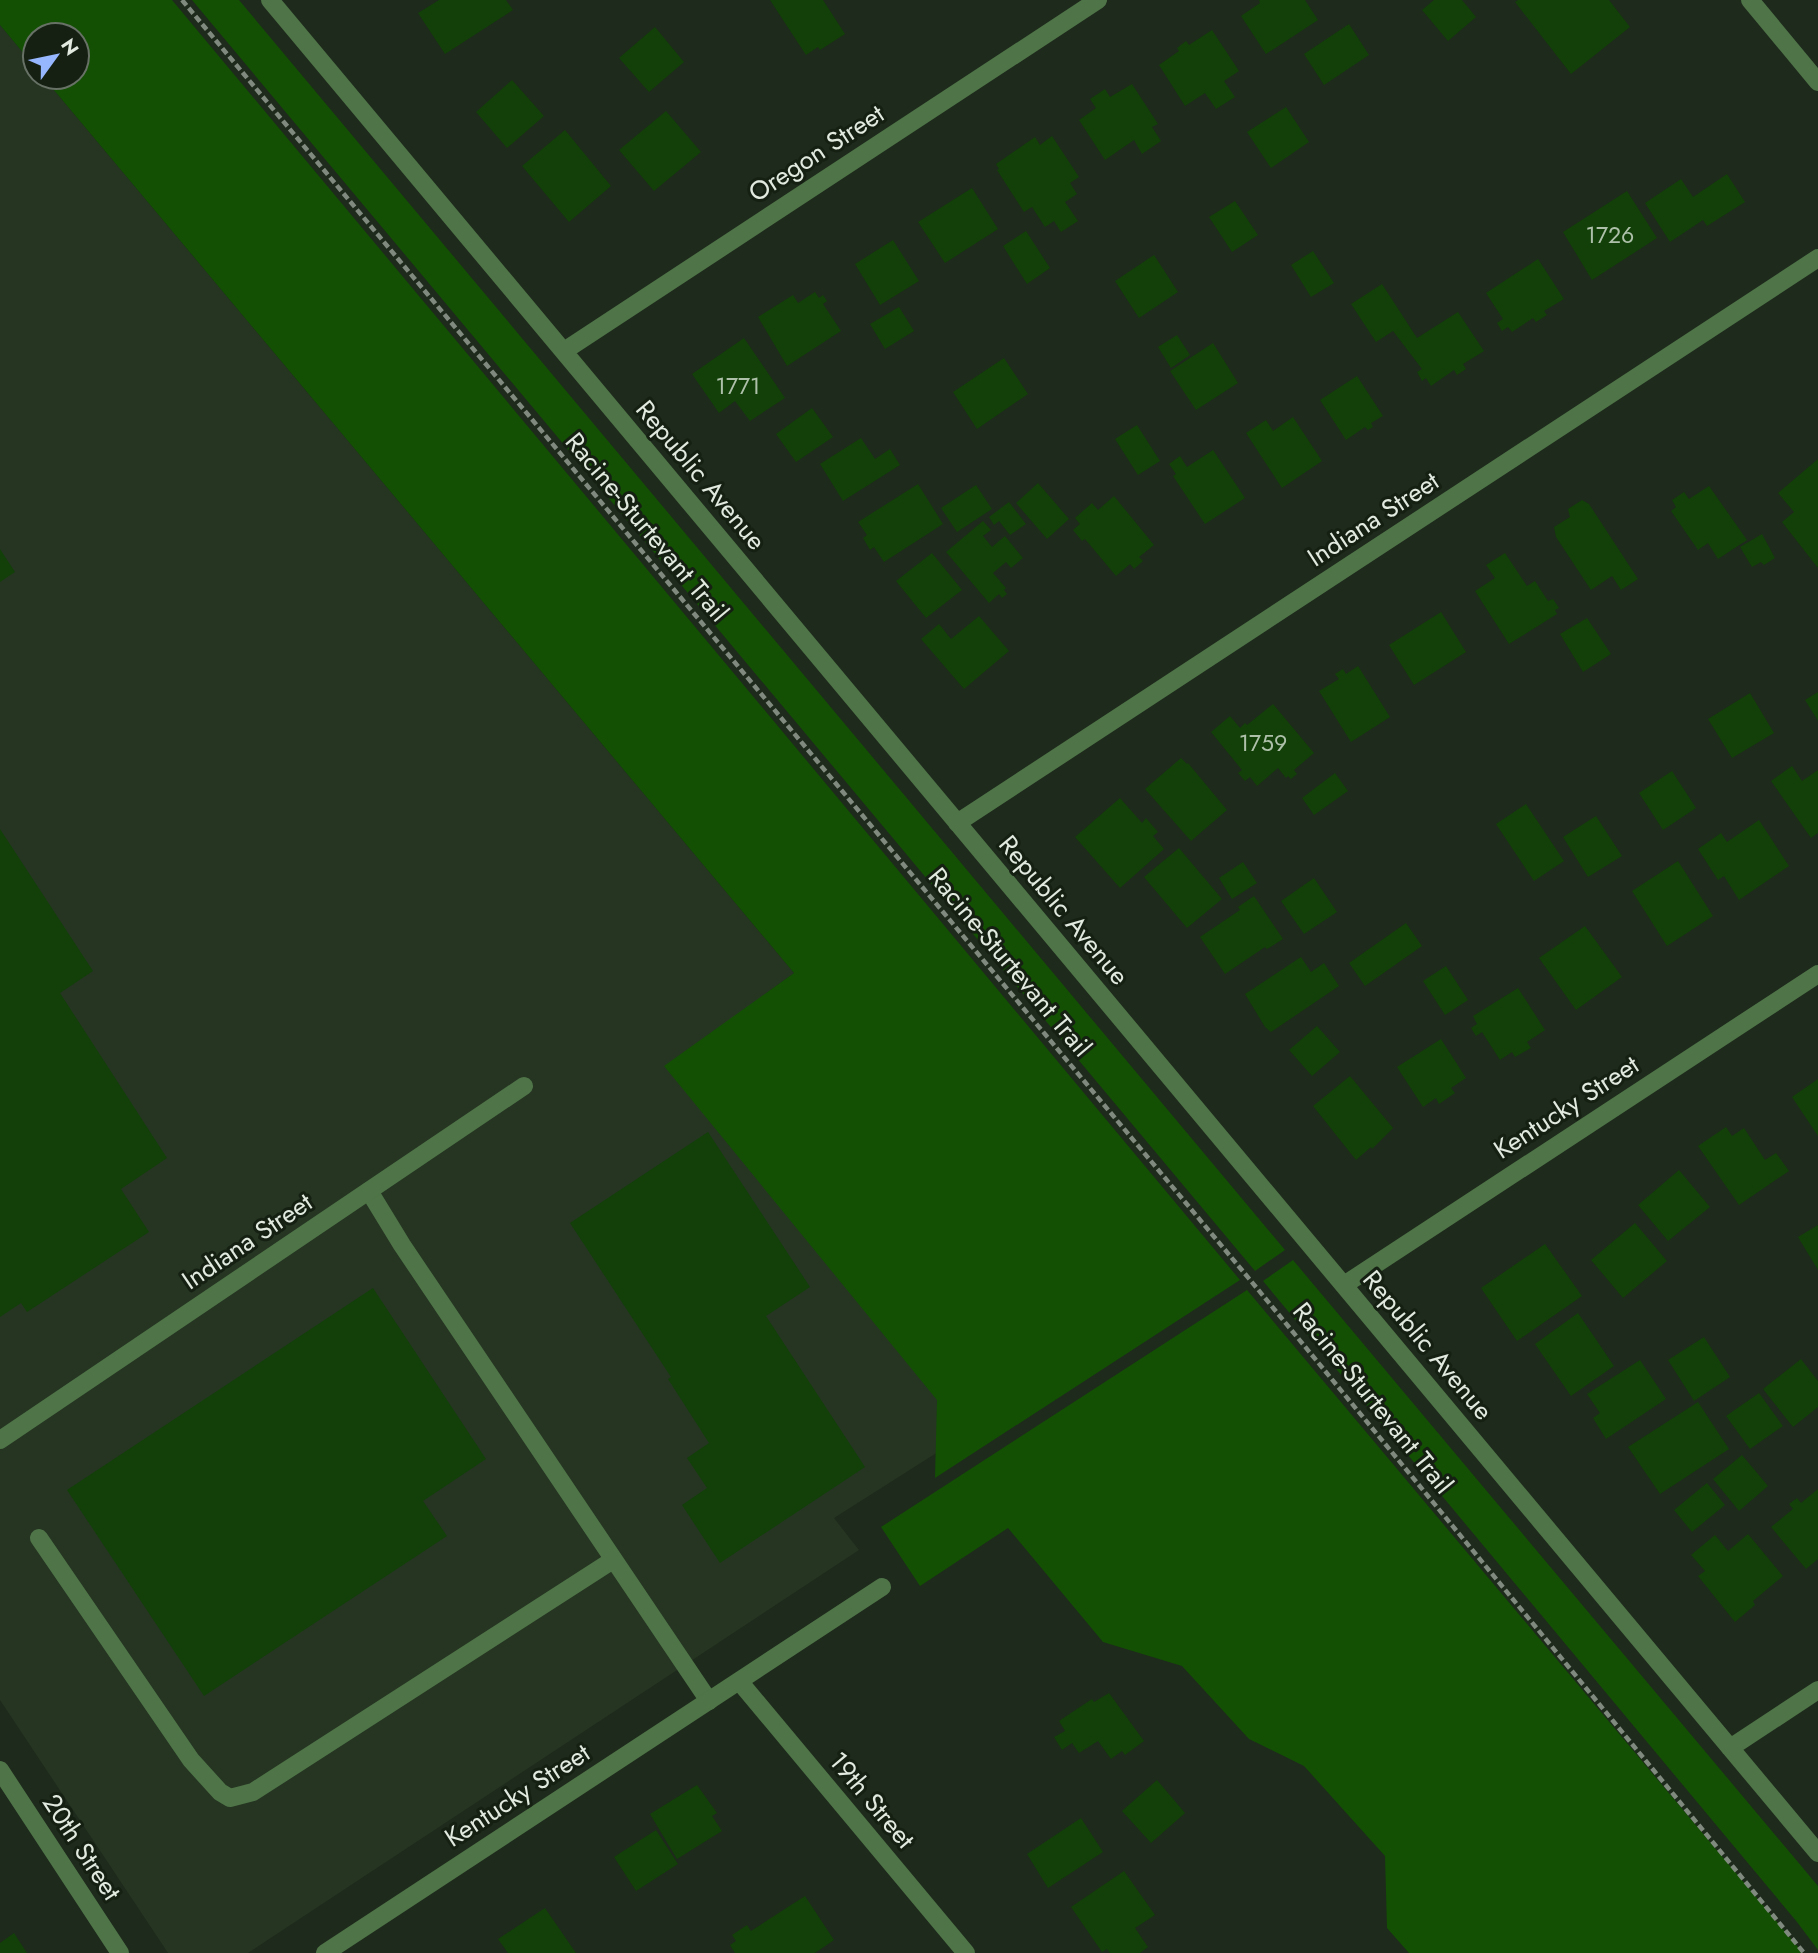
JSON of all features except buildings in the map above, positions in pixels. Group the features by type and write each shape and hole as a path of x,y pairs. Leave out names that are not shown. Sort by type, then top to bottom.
{"street":[{"name":"Republic Avenue","path":"270,0 1818,1853"},
{"name":"Oregon Street","path":"564,351 1098,0"},
{"path":"1749,0 1818,82"},
{"name":"Indiana Street","path":"957,822 1818,258"},
{"name":"Kentucky Street","path":"1343,1285 1818,974"},
{"name":"Indiana Street","path":"0,1440 524,1086"},
{"path":"369,1191 402,1245 709,1701"},
{"path":"39,1538 191,1760 219,1792 230,1798 253,1792 613,1560"},
{"name":"Kentucky Street","path":"325,1953 883,1587"},
{"name":"19th Street","path":"739,1681 966,1953"},
{"path":"1730,1748 1818,1690"},
{"name":"20th Street","path":"0,1770 120,1953"}],"path":[{"name":"Racine-Sturtevant Trail","path":"182,0 1224,1249 1804,1953"}],"shaded area":[{"path":"0,25 21,50 21,91 55,91 794,973 749,1006 1072,1367 834,1518 859,1550 248,1953 168,1953 0,1700"}],"green space":[{"path":"0,0 172,0 1240,1280 935,1478 937,1400 664,1066 794,973 55,91 91,91 91,21 21,21 21,50 0,25"},
{"path":"192,0 239,0 1285,1250 1255,1271"},
{"path":"1293,1260 1818,1886 1818,1950 1263,1281"},
{"path":"1247,1290 1803,1953 1409,1953 1387,1928 1385,1856 1304,1766 1249,1739 1182,1666 1103,1642 1008,1528 920,1586 881,1527"}]}
